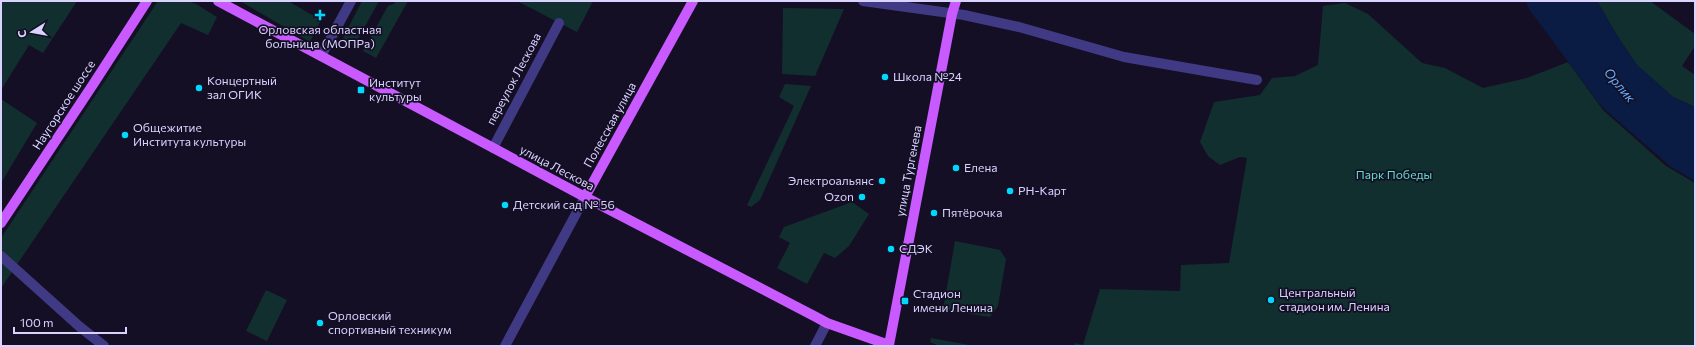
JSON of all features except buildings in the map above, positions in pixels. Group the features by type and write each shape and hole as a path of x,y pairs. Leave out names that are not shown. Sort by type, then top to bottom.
{"main road":[{"name":"Наугорское шоссе","path":"1,223 147,1"},
{"name":"улица Лескова","path":"218,1 585,198 827,323 889,345"},
{"name":"Полесская улица","path":"585,198 693,1"},
{"name":"улица Тургенева","path":"889,345 952,14 956,1"}],"street":[{"path":"321,56 351,1"},
{"path":"863,1 952,14 1019,27 1124,57 1257,80"},
{"name":"переулок Лескова","path":"493,148 559,23"},
{"name":"Полесская улица","path":"505,346 585,198"},
{"path":"1,256 80,327 104,346"},
{"path":"815,346 827,323"}],"green space":[{"path":"1,1 77,1 43,53 29,45 1,90"},
{"path":"158,1 188,1 196,4 217,17 208,35 181,23 1,288 1,238"},
{"path":"240,1 288,1 321,20 310,42"},
{"path":"362,1 379,1 354,46 342,40"},
{"path":"396,1 408,1 376,58 363,51 388,6 394,4"},
{"path":"517,1 593,1 577,32"},
{"path":"1597,1 1650,1 1695,34 1695,46 1682,66 1695,75 1695,107 1673,97 1637,65 1618,37"},
{"name":"Парк Победы","path":"1345,3 1368,14 1422,63 1445,68 1483,88 1527,78 1568,62 1603,110 1666,166 1695,183 1695,346 1074,346 1075,343 1083,345 1100,289 1180,291 1181,265 1229,263 1247,158 1240,157 1220,165 1208,156 1200,142 1214,102 1260,95 1272,78 1295,76 1318,65 1323,6"},
{"path":"783,8 844,9 815,76 782,74"},
{"path":"785,84 811,86 760,200 751,207 747,205 794,106 779,97"},
{"path":"1,99 37,123 1,183"},
{"path":"852,202 869,214 849,246 835,258 824,253 807,284 777,268 790,243 779,237 784,227"},
{"path":"955,241 1000,250 1006,259 998,306 990,317 943,310"},
{"path":"266,290 287,300 267,341 246,331"},
{"path":"931,338 975,346 939,346 930,342"}],"water":[{"name":"Орлик","path":"1526,1 1597,1 1618,37 1637,65 1673,97 1695,107 1695,181 1670,166 1601,106 1529,9"}],"place":[{"name":"Орловская областная больница (МОПРа)","path":"320,15"},
{"name":"Школа №24","path":"885,77"},
{"name":"Концертный зал ОГИК","path":"199,88"},
{"name":"Институт культуры","path":"361,90"},
{"name":"Общежитие Института культуры","path":"125,135"},
{"name":"Елена","path":"956,168"},
{"name":"Электроальянс","path":"882,181"},
{"name":"РН-Карт","path":"1010,191"},
{"name":"Ozon","path":"862,197"},
{"name":"Детский сад № 56","path":"505,205"},
{"name":"Пятёрочка","path":"934,213"},
{"name":"СДЭК","path":"891,249"},
{"name":"Центральный стадион им. Ленина","path":"1271,300"},
{"name":"Стадион имени Ленина","path":"905,301"},
{"name":"Орловский спортивный техникум","path":"320,323"}]}
